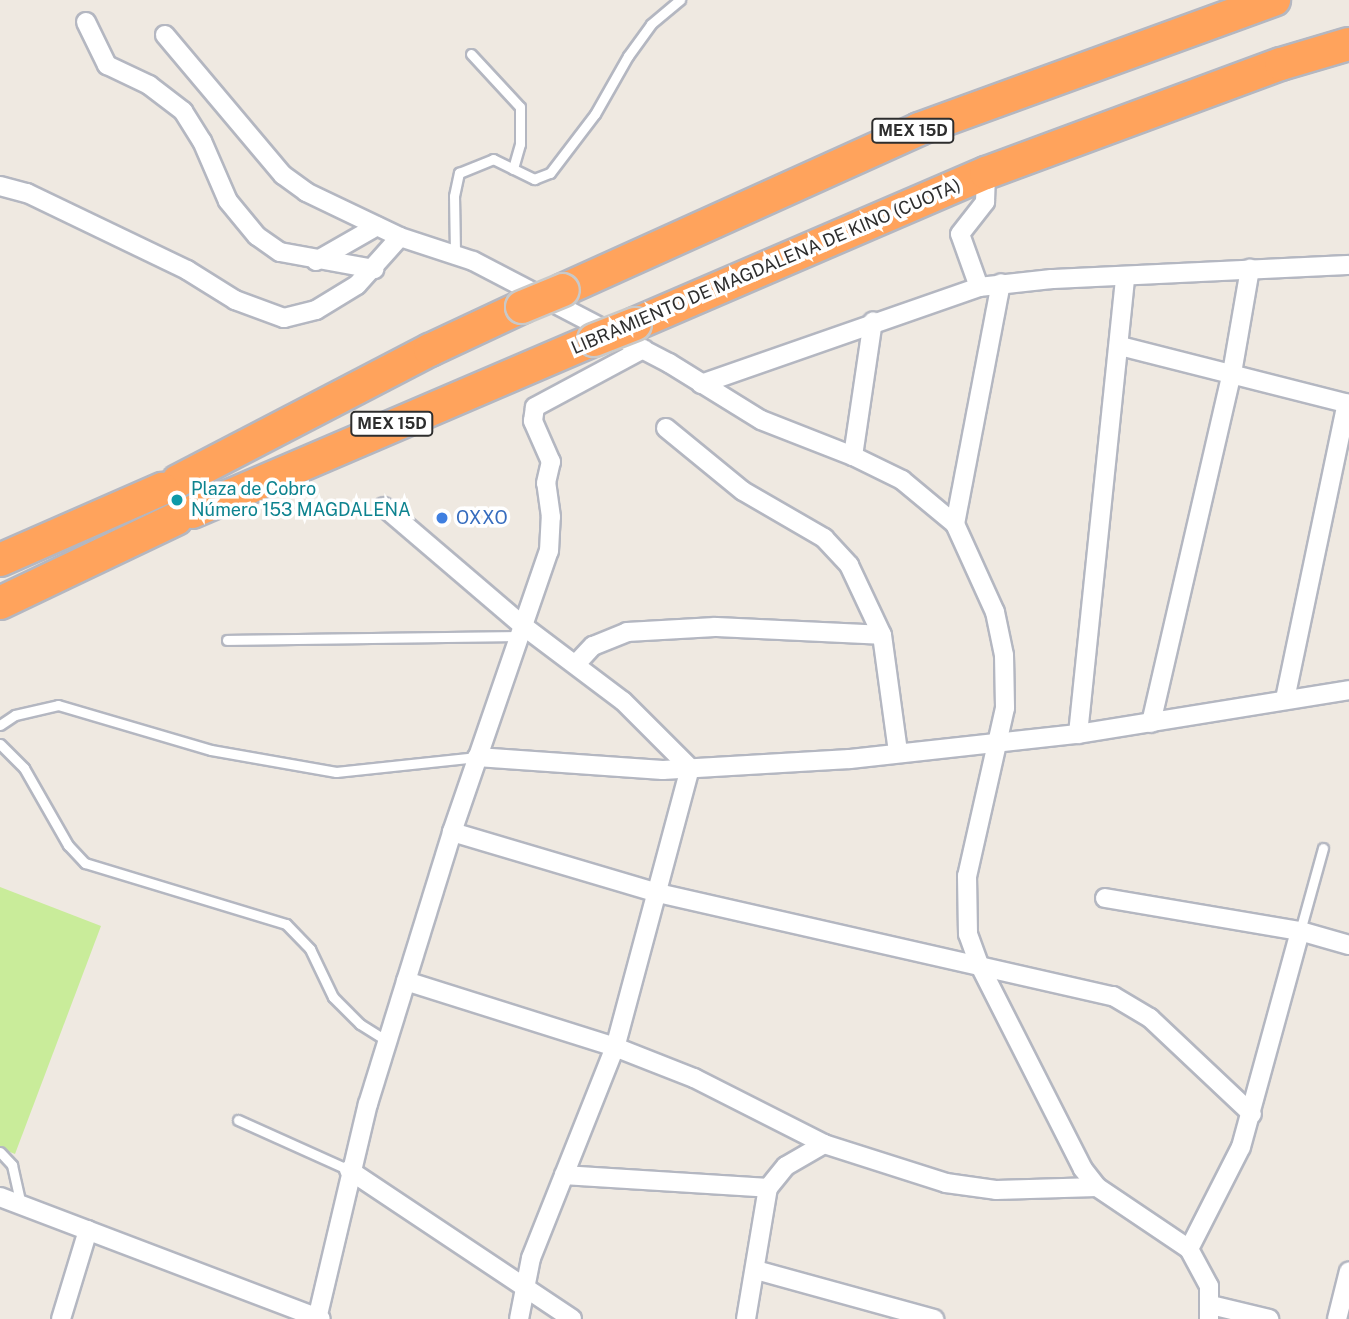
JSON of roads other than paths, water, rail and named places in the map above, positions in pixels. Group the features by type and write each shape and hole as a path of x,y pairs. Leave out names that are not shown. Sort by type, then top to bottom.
{"highway":[{"name":"MEX 15D","path":"0,560 170,485 430,350 919,128 1274,0"},
{"name":"LIBRAMIENTO DE MAGDALENA DE KINO (CUOTA)","path":"0,603 184,515 594,340 639,337 986,173 1268,68 1349,44"}],"street":[{"path":"86,22 107,65 149,85 183,111 202,141 240,219 281,252 316,261 373,269"},
{"path":"165,35 283,175 306,192 400,237 455,253 639,337 701,384 761,420 853,456 902,480 955,524 995,612 1004,655 1005,708 1000,740 967,876 968,934 979,964 1058,1125 1097,1187 1189,1249 1209,1286 1210,1312 1269,1319"},
{"path":"979,287 960,234 985,202 986,173"},
{"path":"0,186 27,193 133,243 267,315 284,318 316,310 373,269 400,237"},
{"path":"316,261 377,226"},
{"path":"701,384 873,321 979,287 1001,283 1349,265"},
{"path":"1151,723 1232,373 1250,270"},
{"path":"1078,734 1120,346 1125,276"},
{"path":"955,524 1001,283"},
{"path":"853,456 873,321"},
{"path":"0,1197 318,1319 349,1170 387,1041 452,832 551,534 546,495 551,462 533,421 535,407 546,397 639,337"},
{"path":"1120,346 1348,404 1285,699"},
{"path":"666,428 725,479 838,551 860,584 882,635 898,752"},
{"path":"384,507 519,630 576,664 657,732 691,768"},
{"path":"576,664 593,646 627,632 715,627 882,635"},
{"path":"477,757 691,768 898,752 1078,734 1349,690"},
{"path":"519,1319 523,1286 615,1047 691,768"},
{"path":"452,832 658,893 1054,979 1134,1006 1252,1114"},
{"path":"1105,898 1300,931 1349,945"},
{"path":"1189,1249 1241,1147 1300,931"},
{"path":"406,981 615,1047 694,1078 824,1144 946,1182 996,1190 1097,1187"},
{"path":"746,1319 768,1188 786,1166 824,1144"},
{"path":"349,1170 572,1319"},
{"path":"564,1175 768,1188"},
{"path":"61,1319 88,1230"},
{"path":"756,1270 934,1319"},
{"path":"1337,1319 1349,1271"}],"lane":[{"path":"455,253 454,196 459,173 493,159 534,179 550,173 595,114 628,56 652,24 680,0"},
{"path":"471,54 520,107 520,144 513,169"},
{"path":"227,640 519,630"},
{"path":"0,725 15,715 58,705 211,750 336,772 477,757"},
{"path":"0,744 24,768 68,845 85,863 286,924 310,948 333,997 360,1024 387,1041"},
{"path":"1300,931 1323,848"},
{"path":"238,1119 349,1170"},
{"path":"0,1152 12,1165 21,1205"}],"place":[{"name":"Plaza de Cobro Número 153 MAGDALENA","path":"177,500"},
{"name":"OXXO","path":"442,518"}]}
